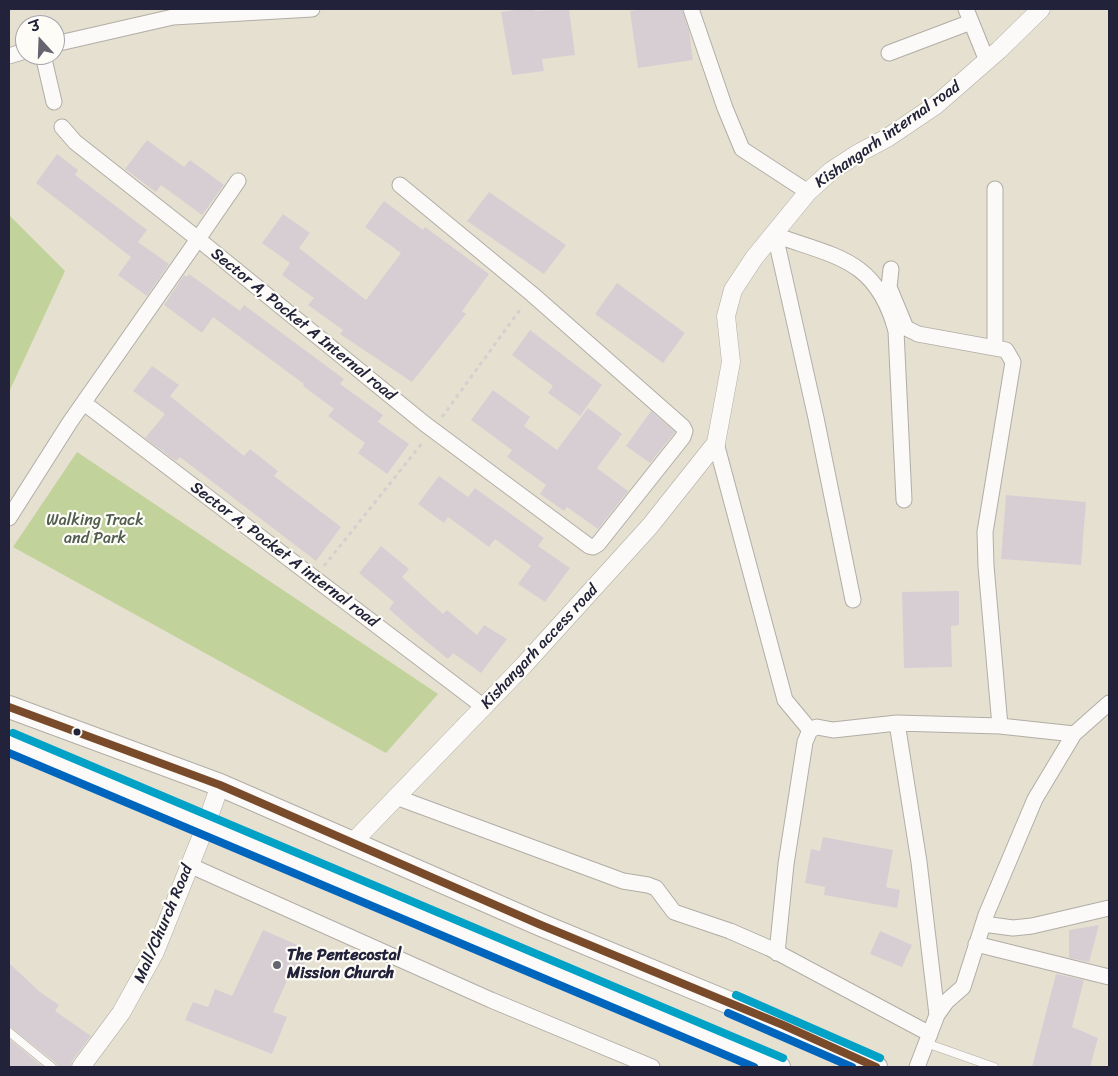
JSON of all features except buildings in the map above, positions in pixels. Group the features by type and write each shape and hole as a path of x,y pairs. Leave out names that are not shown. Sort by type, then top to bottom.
{"main road":[{"path":"9,707 220,784 541,925 783,1024 876,1067"},
{"path":"9,742 779,1067"}],"street":[{"path":"65,42 172,18 312,9"},
{"path":"692,9 725,108 742,148 808,192"},
{"name":"Kishangarh internal road","path":"716,443 731,362 726,316 731,299 743,273 808,192 831,171 887,138 936,105 987,61 1041,9"},
{"path":"889,53 969,15 987,61"},
{"path":"45,65 54,102"},
{"path":"62,127 75,142 198,239 238,181"},
{"name":"Sector A, Pocket A Internal road","path":"9,518 84,403 198,239 425,424 593,547 598,544 683,437 685,431 682,425 532,294 400,185"},
{"path":"995,348 996,190"},
{"path":"775,235 850,262 864,271 891,310 896,331 904,500"},
{"path":"775,235 816,418 853,600"},
{"path":"891,269 889,287 906,328 918,334 1006,350 1013,362 985,532 986,566 1000,726"},
{"name":"Sector A, Pocket A internal road","path":"84,403 484,707"},
{"path":"716,443 786,700 810,730"},
{"name":"Kishangarh access road","path":"353,842 484,707 650,526 716,443"},
{"path":"917,1067 937,1014 963,987 983,924 1035,799 1074,734 1109,703"},
{"path":"897,723 922,886 937,1014"},
{"path":"777,953 787,854 805,742 810,730 817,727 833,730 897,723 1000,726 1074,734"},
{"name":"Mall/Church Road","path":"80,1067 121,1013 155,952 206,825 220,784"},
{"path":"396,797 623,881 648,884 656,888 674,912 730,931 777,953 928,1038"},
{"path":"189,865 491,1000 652,1067"},
{"path":"983,924 1013,928 1032,926 1109,908"},
{"path":"976,944 1109,977"}],"lane":[{"path":"9,1032 52,1067"},
{"path":"928,1038 994,1067"}],"green space":[{"path":"9,215 65,271 9,392"},
{"name":"Walking Track and Park","path":"77,452 438,694 386,753 13,547"}],"transit line":[{"path":"9,707 220,785 541,925 783,1025 876,1067"},
{"path":"13,733 783,1058"},
{"path":"9,753 754,1067"},
{"path":"736,995 880,1058"},
{"path":"728,1013 852,1067"}],"place":[{"name":"The Pentecostal Mission Church","path":"277,965"}]}
